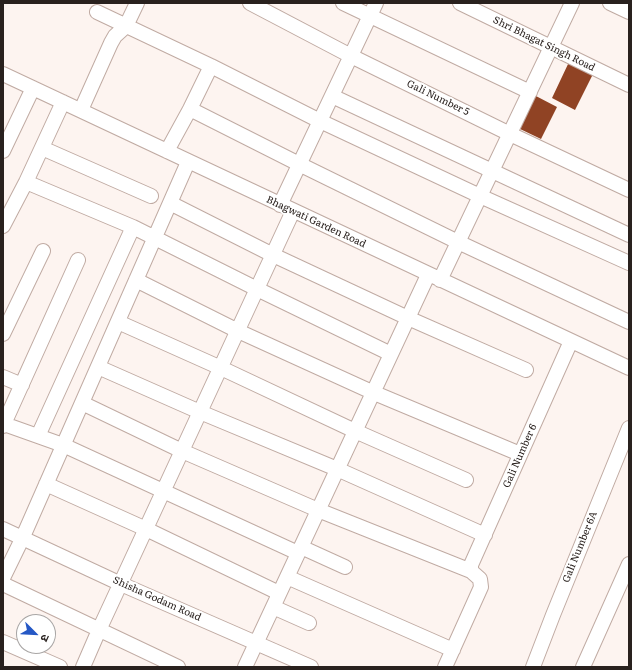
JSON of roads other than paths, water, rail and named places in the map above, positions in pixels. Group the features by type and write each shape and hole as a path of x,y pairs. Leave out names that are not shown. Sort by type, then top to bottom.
{"street":[{"path":"81,110 111,43 115,36 126,26 137,3"},
{"name":"Gali Number 5","path":"250,3 351,56 510,134 629,190"},
{"path":"343,3 530,92"},
{"path":"280,205 376,3"},
{"name":"Shri Bhagat Singh Road","path":"460,3 629,85"},
{"path":"245,667 372,392 408,318 458,242 572,3"},
{"path":"610,3 629,12"},
{"path":"97,12 211,66 320,121 480,196 629,263"},
{"path":"167,151 211,66"},
{"name":"Bhagwati Garden Road","path":"3,74 629,368"},
{"path":"3,151 33,88"},
{"path":"332,96 629,234"},
{"path":"3,226 26,182 63,102"},
{"path":"190,109 458,242 629,322"},
{"path":"42,148 151,196"},
{"path":"3,578 22,539 188,162"},
{"path":"26,182 155,237 257,289 391,354"},
{"path":"170,203 273,255 408,318 526,370"},
{"path":"83,667 293,211"},
{"path":"38,436 133,227"},
{"path":"3,334 43,251"},
{"path":"78,260 4,425 63,445 300,550 345,566"},
{"path":"136,280 238,331 372,392 520,454"},
{"path":"118,322 221,368 355,431 466,480"},
{"name":"Gali Number 6","path":"471,571 471,565 571,341"},
{"path":"98,367 200,412 337,469 485,535"},
{"path":"3,377 22,385"},
{"path":"82,403 182,451 318,510 471,571 480,579 481,587 445,667"},
{"name":"Gali Number 6A","path":"533,667 552,615 629,428"},
{"path":"46,484 280,593"},
{"name":"Shisha Godam Road","path":"3,529 121,584 311,667"},
{"path":"583,667 629,564"},
{"path":"287,577 453,650"},
{"path":"3,584 178,667"},
{"path":"273,607 309,623"},
{"path":"3,642 60,667"}]}
